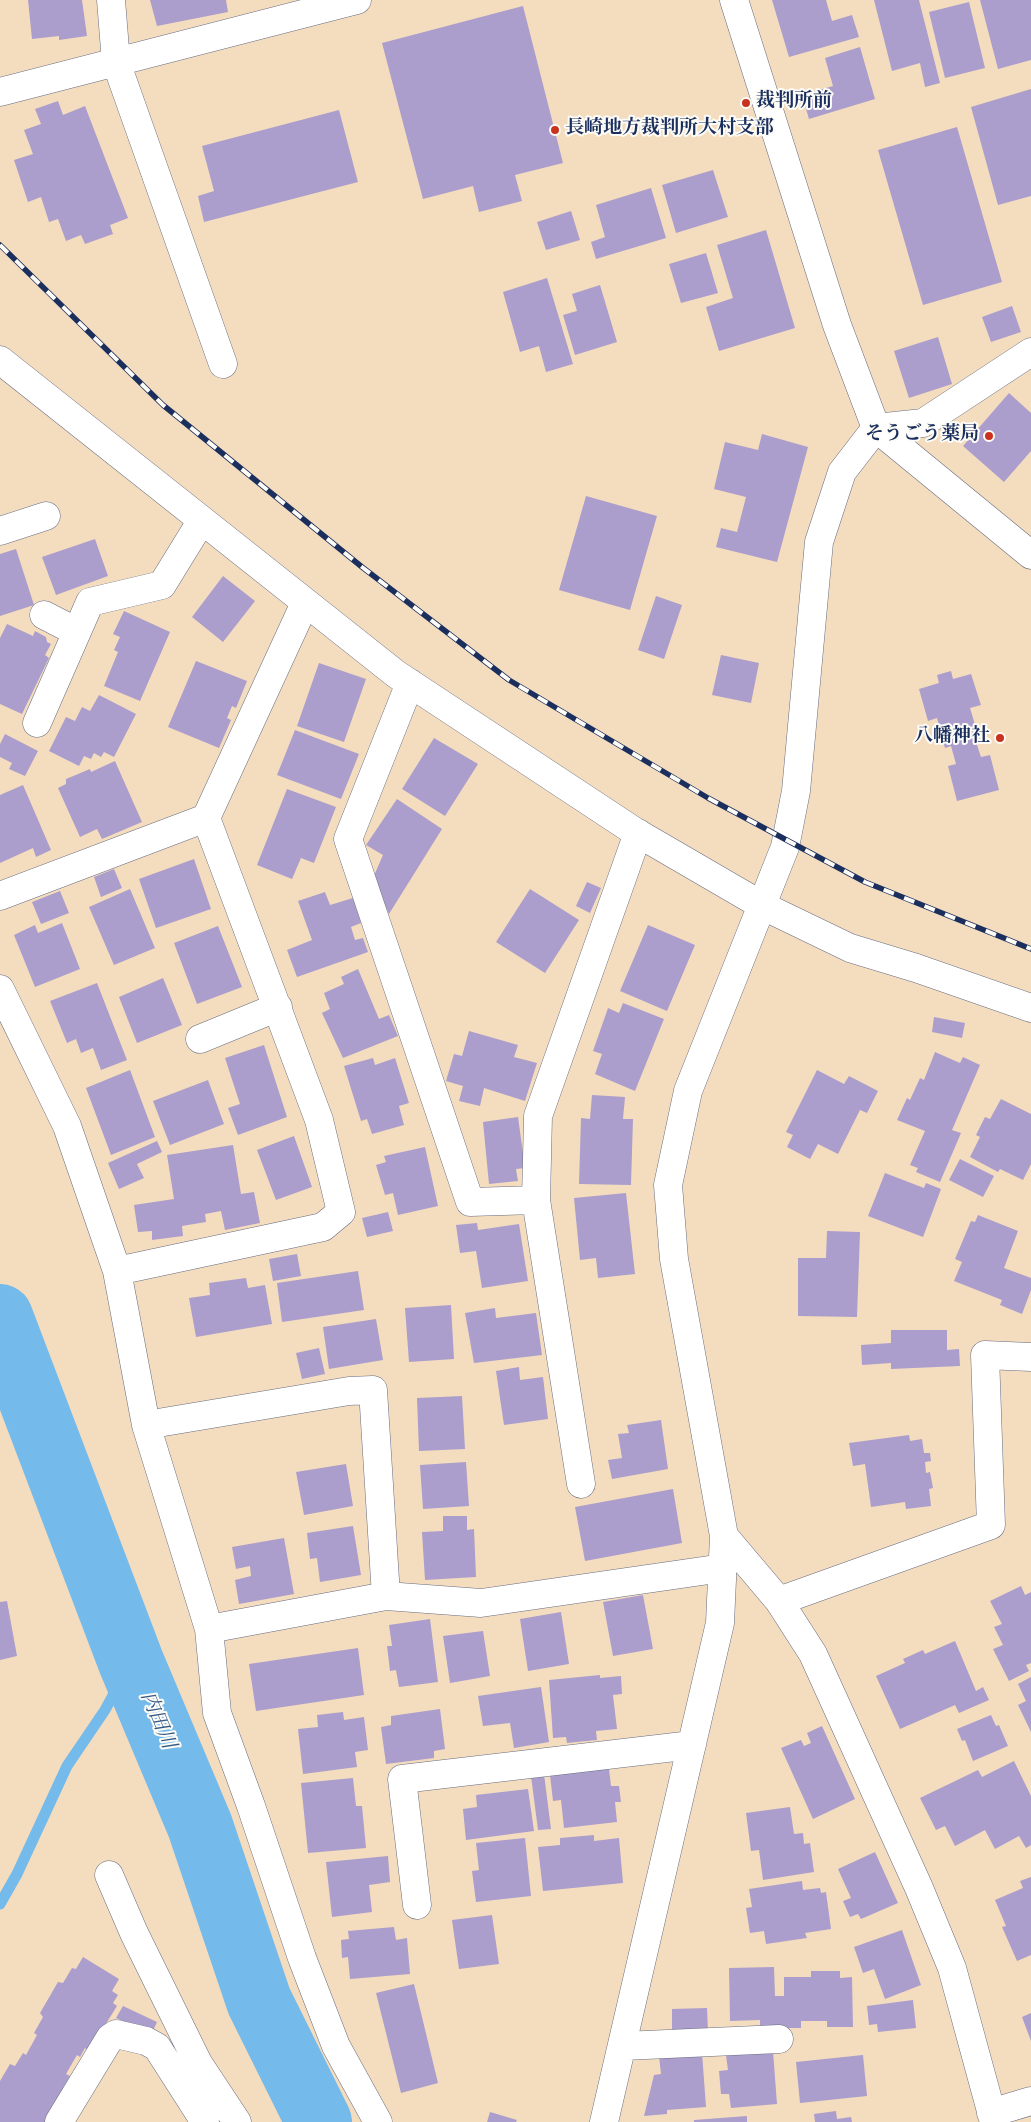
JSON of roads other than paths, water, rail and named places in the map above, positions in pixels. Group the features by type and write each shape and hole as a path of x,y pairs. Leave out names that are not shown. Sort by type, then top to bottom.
{"street":[{"path":"110,0 116,62 222,364"},
{"path":"0,92 357,0"},
{"path":"734,0 837,325 876,428 1031,555"},
{"path":"604,2122 720,1623 724,1536 674,1259 668,1184 688,1091 786,847 796,791 819,542 842,472 876,428 923,423 1031,352"},
{"path":"0,360 396,674 638,833 763,906 850,948 916,968 1031,1008"},
{"path":"0,531 46,516"},
{"path":"37,723 90,602 162,585 202,520"},
{"path":"0,896 206,818 305,603"},
{"path":"44,615 77,632"},
{"path":"410,684 348,839 470,1202 536,1200"},
{"path":"117,1271 323,1227 341,1212 319,1120 206,818"},
{"path":"580,1484 536,1200 538,1116 638,833"},
{"path":"0,989 67,1126 117,1271 146,1424 209,1629 217,1713 251,1806 302,1958 333,2037 378,2122"},
{"path":"200,1039 278,1007"},
{"path":"778,1601 991,1525 985,1354 1031,1357"},
{"path":"146,1424 349,1391 373,1390 386,1596"},
{"path":"724,1536 778,1601 813,1654 919,1888 952,1968 992,2117 1031,2101"},
{"path":"209,1629 386,1596 481,1603 723,1568"},
{"path":"417,1905 402,1779 692,1745"},
{"path":"109,1875 134,1933 198,2063 236,2122"},
{"path":"59,2122 110,2038 116,2034 146,2041 156,2047 165,2057 205,2122"},
{"path":"623,2046 778,2039"}],"waterway":[{"name":"内田川","path":"0,1317 131,1662 200,1826 259,2001 319,2122"},
{"path":"0,1904 17,1874 67,1766 105,1710 131,1662"}],"railway":[{"path":"0,245 163,405 362,567 509,680 708,798 865,882 1031,949"}],"place":[{"name":"裁判所前","path":"746,103"},
{"name":"長崎地方裁判所大村支部","path":"555,130"},
{"name":"そうごう薬局","path":"989,436"},
{"name":"八幡神社","path":"1000,738"}]}
